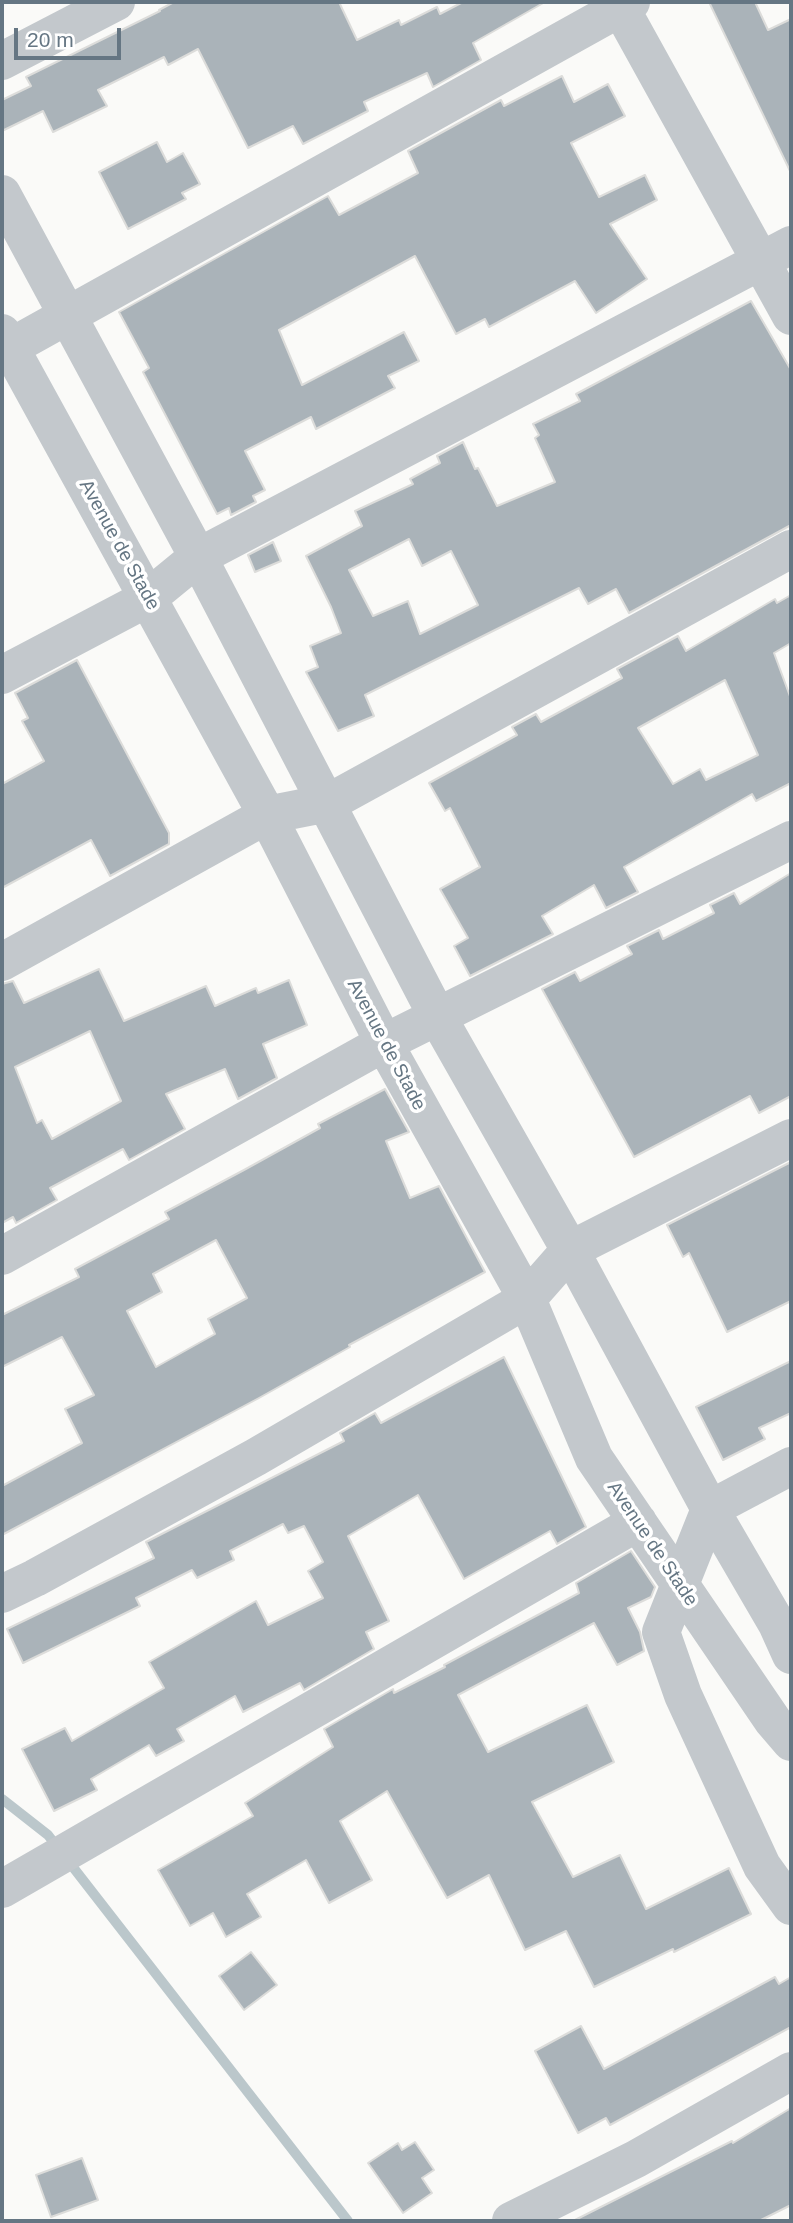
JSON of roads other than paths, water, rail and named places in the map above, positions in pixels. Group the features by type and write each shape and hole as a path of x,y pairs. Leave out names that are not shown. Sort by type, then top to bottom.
{"street":[{"path":"2,61 116,2"},
{"path":"4,344 67,317 625,4 776,253 791,316"},
{"path":"2,194 198,557 437,1016 570,1250 710,1510 777,1624 791,1655"},
{"path":"2,675 148,598 198,557 776,253"},
{"name":"Avenue de Stade","path":"4,344 267,815 384,1043 527,1299 594,1458 773,1721 791,1742"},
{"path":"2,962 267,815 328,803 791,550"},
{"path":"2,1256 384,1043 791,840"},
{"path":"2,1594 256,1457 527,1299 570,1250 791,1138"},
{"path":"791,1466 710,1510 661,1632 683,1695 762,1866 791,1906"},
{"path":"2,1889 638,1522"},
{"path":"511,2221 636,2159 791,2071"}],"waterway":[{"path":"2,1799 48,1835 348,2221"}]}
